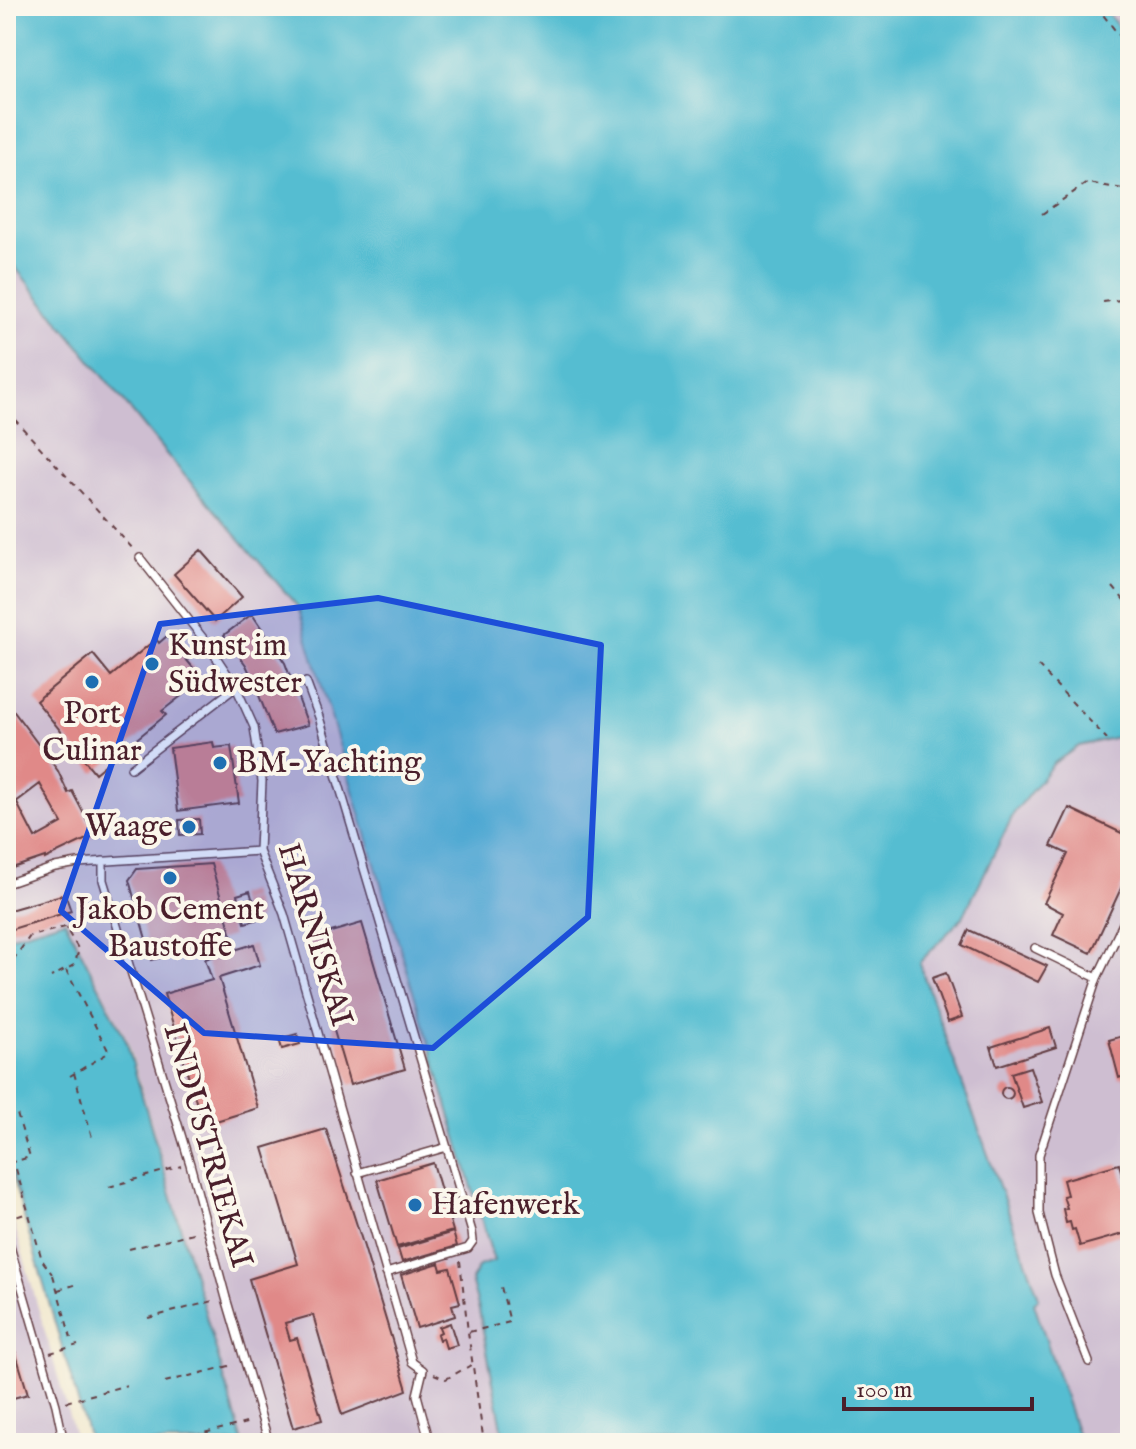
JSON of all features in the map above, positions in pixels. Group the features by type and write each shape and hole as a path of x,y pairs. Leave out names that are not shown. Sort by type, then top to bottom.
{"lane":[{"name":"HARNISKAI","path":"140,558 206,642 236,687 254,727 262,781 259,851 284,914 412,1362 423,1370"},
{"name":"HARNISKAI","path":"306,682 472,1232 473,1241 468,1248 459,1252"},
{"path":"131,768 236,687"},
{"path":"6,884 55,867 78,863 259,851"},
{"name":"INDUSTRIEKAI","path":"103,861 103,880 190,1164 269,1443"},
{"path":"1089,1362 1055,1275 1039,1213 1039,1155 1097,978 1130,909"},
{"path":"1035,948 1097,978"},
{"path":"357,1173 447,1147"},
{"path":"6,1233 64,1440 46,1443"},
{"path":"386,1273 459,1252"},
{"path":"423,1370 417,1395 430,1443"}],"path":[{"path":"1096,6 1130,49"},
{"path":"1042,214 1087,183 1130,190"},
{"path":"1103,302 1130,299"},
{"path":"6,410 140,558"},
{"path":"1113,587 1130,607"},
{"path":"1038,666 1107,739"},
{"path":"66,929 75,922 89,918"},
{"path":"6,970 30,936 65,927 79,950 74,965 51,977"},
{"path":"66,969 110,1054 72,1075 93,1141"},
{"path":"6,1117 17,1114 30,1157 6,1164"},
{"path":"109,1187 190,1164"},
{"path":"16,1169 42,1260 52,1274"},
{"path":"6,1220 29,1213"},
{"path":"129,1249 207,1229"},
{"path":"459,1252 484,1443"},
{"path":"49,1263 71,1338"},
{"path":"57,1290 74,1285"},
{"path":"468,1332 510,1322 501,1287"},
{"path":"148,1318 226,1298"},
{"path":"41,1356 78,1345"},
{"path":"165,1382 246,1362"},
{"path":"423,1370 446,1379 472,1364"},
{"path":"72,1400 127,1385"},
{"path":"182,1438 261,1420"}],"highlighted area":[{"path":"378,598 601,645 588,917 433,1048 204,1033 61,911 160,624"}],"shaded area":[{"path":"1102,6 1130,6 1130,42"},
{"path":"6,257 167,456 298,607 494,1261 479,1266 471,1280 505,1443 243,1443 128,1041 66,920 6,938"},
{"path":"1130,734 1130,1443 1080,1443 1034,1302 1039,1297 919,963 963,917 1014,813 1054,763 1079,746"},
{"path":"6,1196 77,1443 6,1443"}],"water":[{"path":"6,6 1102,6 1130,42 1130,734 1079,746 1054,763 1014,813 963,917 919,963 1039,1297 1034,1303 1080,1443 505,1443 471,1280 479,1266 494,1261 298,607 168,456 6,256"},
{"path":"65,920 126,1040 243,1443 90,1443 6,1155 6,938"}],"building":[{"path":"1116,7 1130,8 1130,25"},
{"path":"201,550 242,597 215,621 174,574"},
{"path":"252,614 285,663 308,725 274,734 246,665 224,635"},
{"path":"167,636 199,675 191,682 194,686 162,711 166,715 95,773 36,701 93,654 111,676 156,639 159,643"},
{"path":"6,701 58,771 68,793 72,791 95,835 45,859 6,870 6,809 17,803 35,838 62,823 40,784 16,802 6,789"},
{"path":"213,742 214,748 231,746 239,803 178,811 170,748"},
{"path":"1069,808 1130,837 1130,869 1091,953 1053,935 1063,913 1044,903 1068,854 1051,846"},
{"path":"199,819 200,834 180,835 179,820"},
{"path":"211,864 232,936 152,960 129,880 137,869"},
{"path":"250,891 252,898 239,902 237,895"},
{"path":"65,894 71,911 6,931 6,911"},
{"path":"253,899 259,919 245,923 239,903"},
{"path":"362,923 405,1069 350,1085 307,939"},
{"path":"969,930 1047,966 1038,982 962,945"},
{"path":"254,944 260,965 219,978 258,1108 203,1125 164,994 212,980 205,959"},
{"path":"946,973 962,1017 948,1022 932,978"},
{"path":"1050,1028 1056,1047 997,1066 991,1047"},
{"path":"297,1034 300,1044 282,1049 279,1039"},
{"path":"1130,1034 1129,1095 1124,1076 1119,1078 1109,1040"},
{"path":"1030,1067 1042,1102 1023,1108 1011,1073"},
{"path":"1007,1087 1013,1093 1007,1099 1001,1093"},
{"path":"326,1129 407,1390 342,1415 313,1315 285,1323 290,1340 297,1338 322,1420 293,1428 249,1279 298,1264 263,1148"},
{"name":"Hafenwerk","path":"433,1163 453,1231 397,1247 377,1180"},
{"path":"1119,1164 1130,1202 1130,1232 1080,1246 1075,1229 1072,1230 1070,1222 1066,1223 1063,1209 1067,1208 1063,1196 1067,1195 1063,1180"},
{"path":"453,1232 457,1246 402,1262 398,1249"},
{"path":"439,1263 441,1270 450,1268 460,1303 452,1305 455,1316 417,1328 401,1275"},
{"path":"6,1285 13,1305 6,1306"},
{"path":"6,1321 28,1394 6,1400"},
{"path":"450,1323 457,1345 446,1348 443,1338 439,1340 437,1334 441,1332 439,1327"}],"place":[{"name":"Kunst im Südwester","path":"152,664"},
{"name":"Port Culinar","path":"92,682"},
{"name":"BM-Yachting","path":"220,763"},
{"name":"Waage","path":"189,827"},
{"name":"Jakob Cement Baustoffe","path":"170,878"},
{"name":"Hafenwerk","path":"415,1205"}]}
